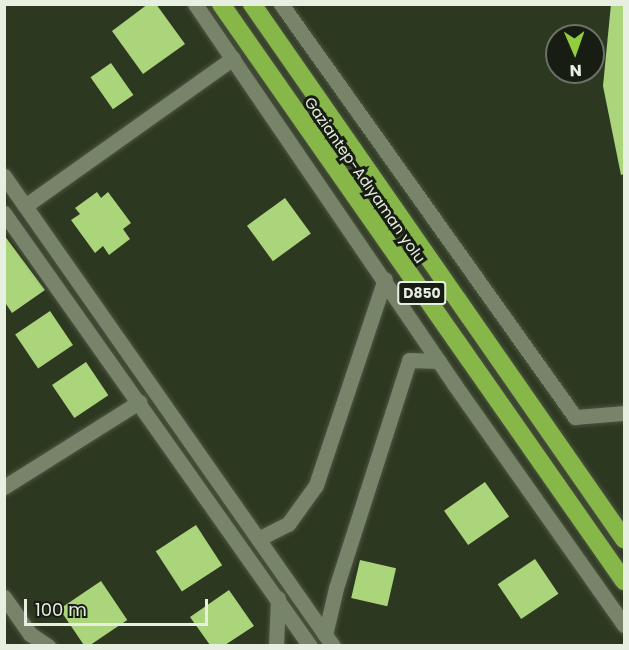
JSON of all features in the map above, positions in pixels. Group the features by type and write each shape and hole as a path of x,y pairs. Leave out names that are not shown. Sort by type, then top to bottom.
{"highway":[{"name":"Gaziantep-Adıyaman yolu","path":"221,4 624,581"},
{"name":"Gaziantep-Adıyaman yolu","path":"252,4 624,538"}],"street":[{"path":"195,4 385,279 454,384 624,625"},
{"path":"281,4 575,417 624,413"},
{"path":"25,206 233,58"},
{"path":"4,176 329,640"},
{"path":"4,213 310,645"},
{"path":"258,539 288,524 316,485 385,279"},
{"path":"329,640 336,588 409,360 439,361"},
{"path":"4,488 139,402"},
{"path":"4,597 30,634"},
{"path":"276,645 278,598"},
{"path":"4,619 48,645"}],"building":[{"path":"148,4 156,4 185,44 143,74 112,31"},
{"path":"611,4 624,4 624,174 621,175 603,86"},
{"path":"111,63 133,95 113,109 91,77"},
{"path":"97,192 101,198 108,192 131,223 123,229 130,239 109,255 103,246 95,253 71,220 80,214 75,208"},
{"path":"285,198 311,234 273,261 247,226"},
{"path":"4,235 45,290 12,313 4,301"},
{"path":"50,311 73,345 38,368 15,334"},
{"path":"86,362 108,395 74,418 52,385"},
{"path":"485,482 509,516 468,545 444,511"},
{"path":"196,525 222,565 182,591 156,551"},
{"path":"535,559 558,594 521,619 498,584"},
{"path":"360,560 396,568 387,606 351,598"},
{"path":"101,581 127,620 89,646 85,646 60,609"},
{"path":"229,590 254,626 225,645 210,645 190,617"}]}
